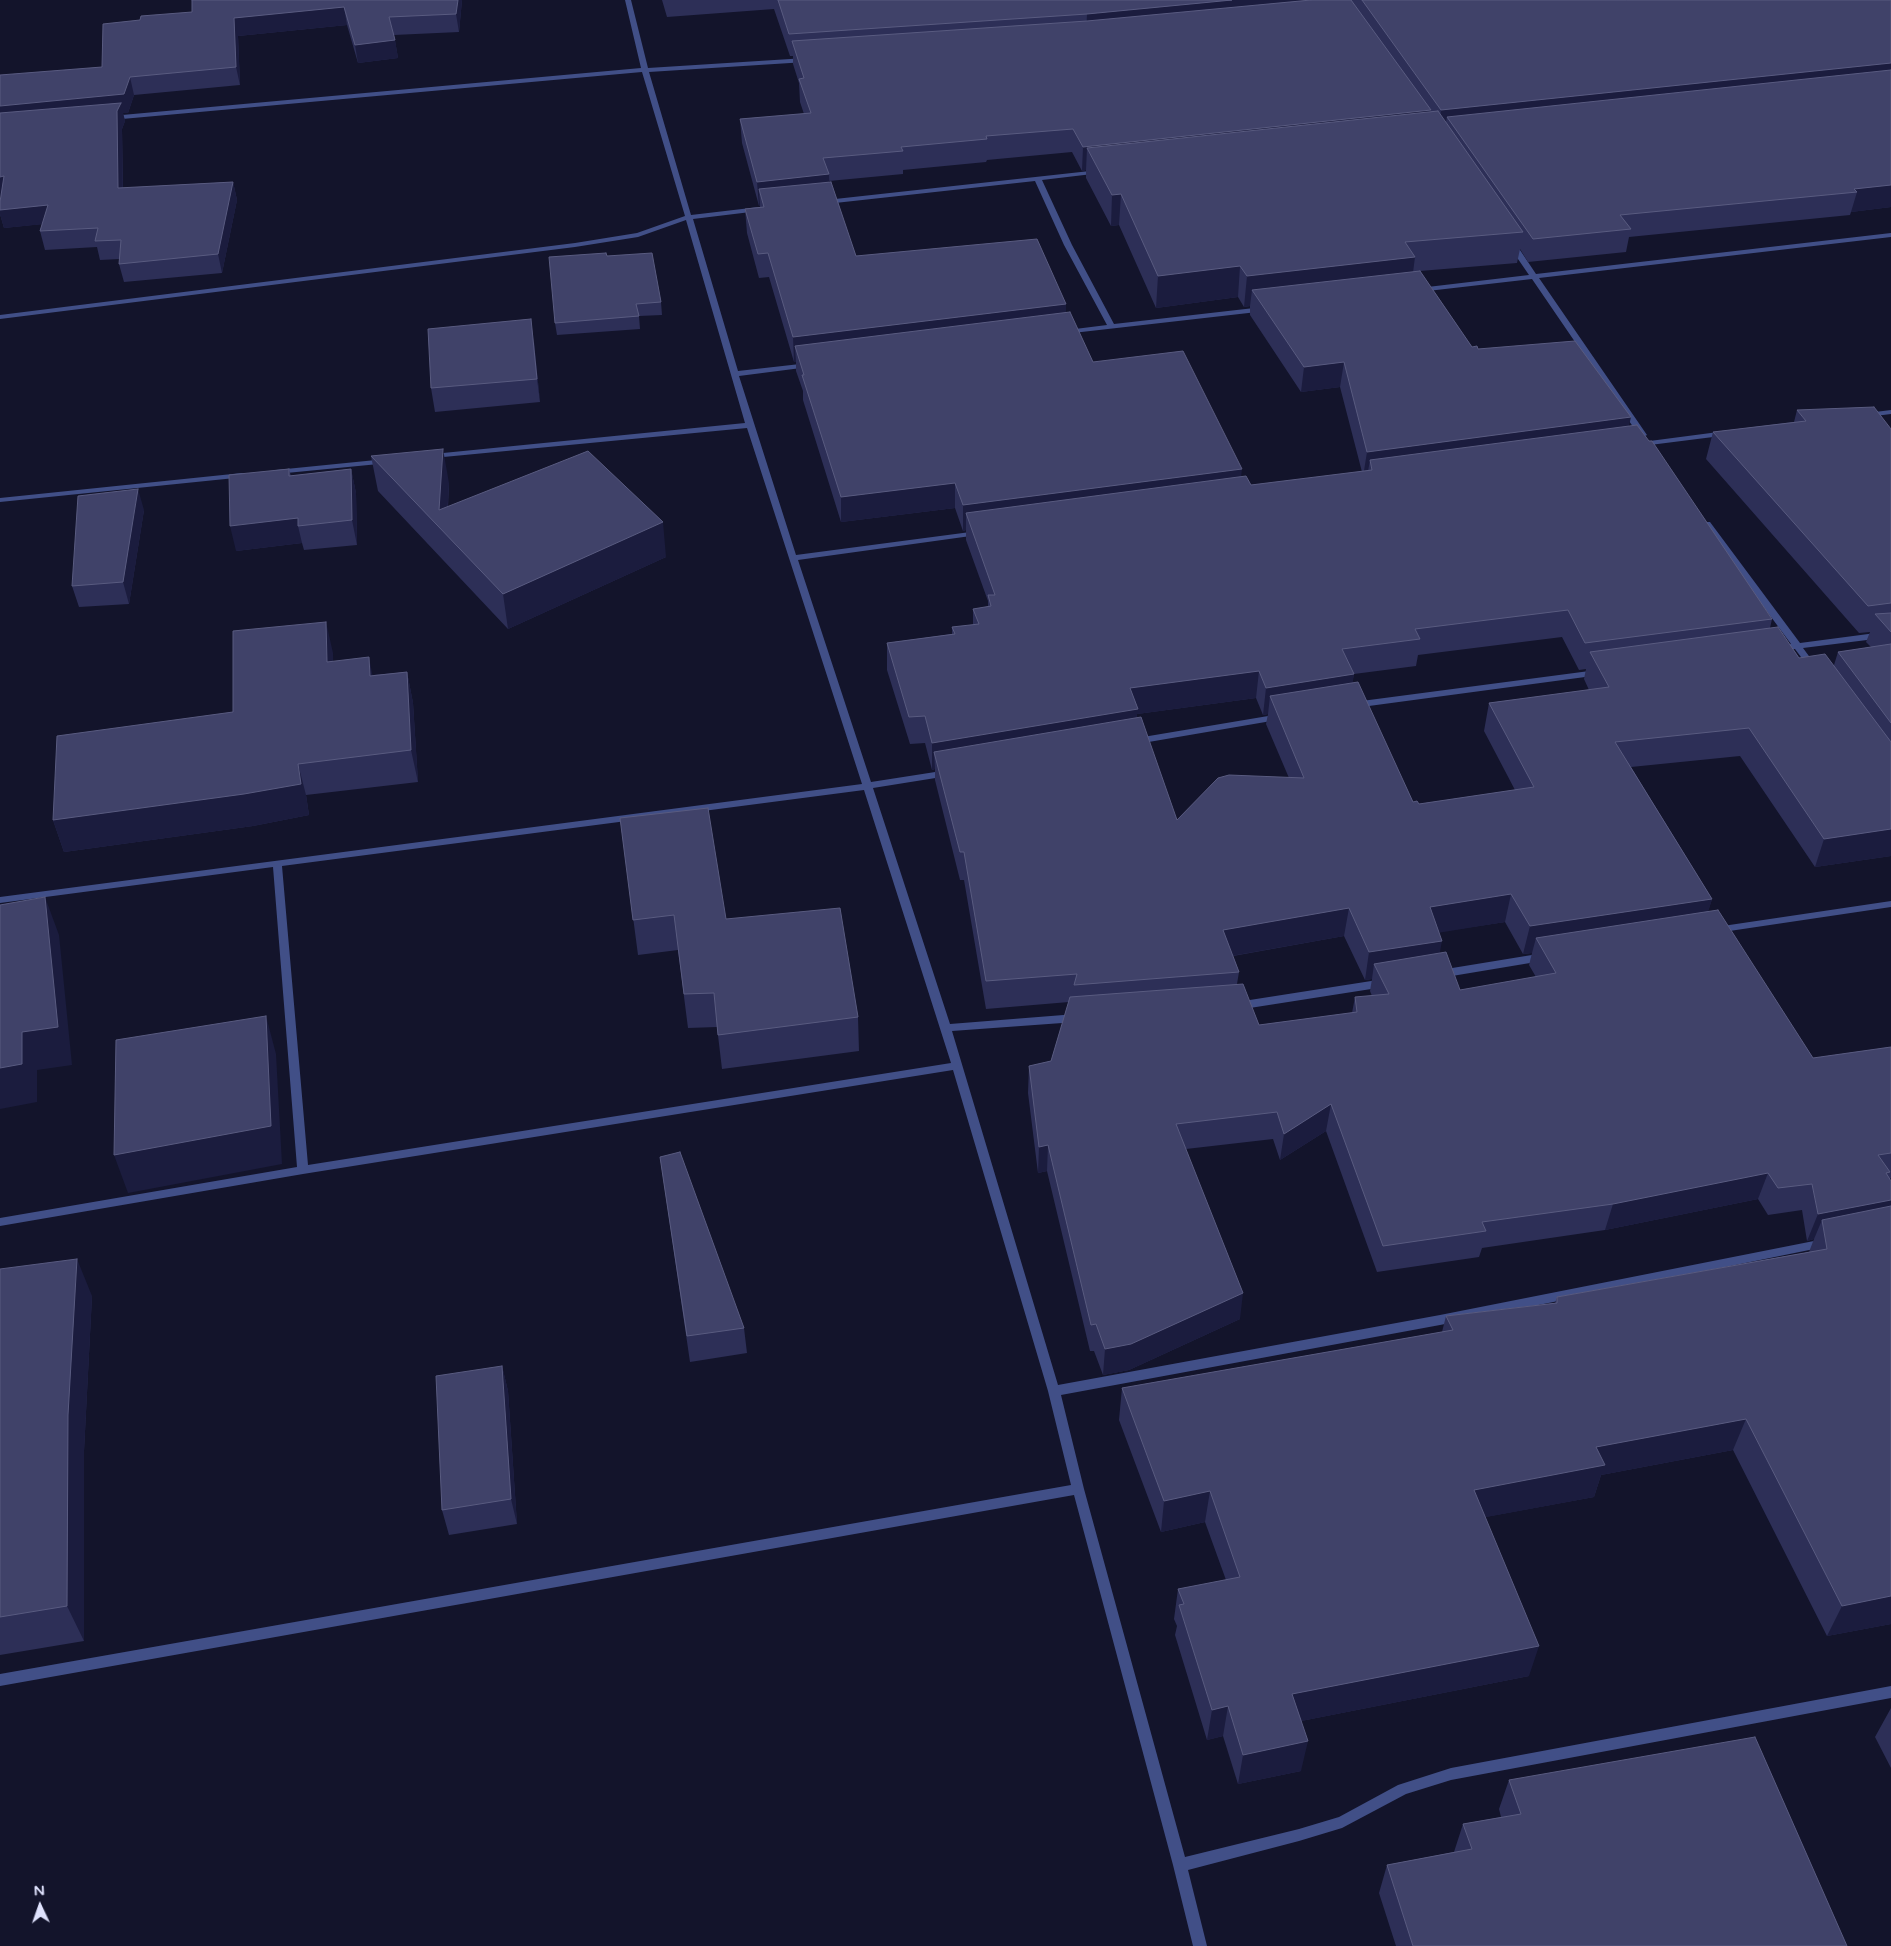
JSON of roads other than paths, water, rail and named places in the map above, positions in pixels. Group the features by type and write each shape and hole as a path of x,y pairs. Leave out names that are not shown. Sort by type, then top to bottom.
{"street":[{"path":"628,0 645,70 750,425 946,1028 1054,1391 1078,1489 1180,1865 1200,1946"},
{"path":"99,119 645,70 811,60"},
{"path":"815,203 1105,171"},
{"path":"1037,178 1068,245 1112,327"},
{"path":"0,317 574,245 638,235 689,217 766,208"},
{"path":"1406,292 1891,235"},
{"path":"1507,238 1654,451"},
{"path":"1062,333 1269,308"},
{"path":"736,374 815,364"},
{"path":"1862,416 1891,412"},
{"path":"428,457 750,425"},
{"path":"1629,446 1736,432"},
{"path":"271,472 398,460"},
{"path":"0,500 252,474"},
{"path":"1700,513 1819,677"},
{"path":"793,558 989,532"},
{"path":"1768,650 1891,634"},
{"path":"1341,707 1603,672"},
{"path":"1124,743 1292,715"},
{"path":"0,900 868,786 957,771"},
{"path":"277,863 303,1170"},
{"path":"1705,932 1891,904"},
{"path":"1430,976 1558,955"},
{"path":"1223,1007 1390,982"},
{"path":"946,1028 1084,1017"},
{"path":"0,1222 303,1170 957,1066"},
{"path":"1054,1391 1440,1320 1832,1242"},
{"path":"0,1680 1078,1489"},
{"path":"1180,1865 1299,1836 1342,1822 1403,1789 1451,1774 1891,1692"}]}
